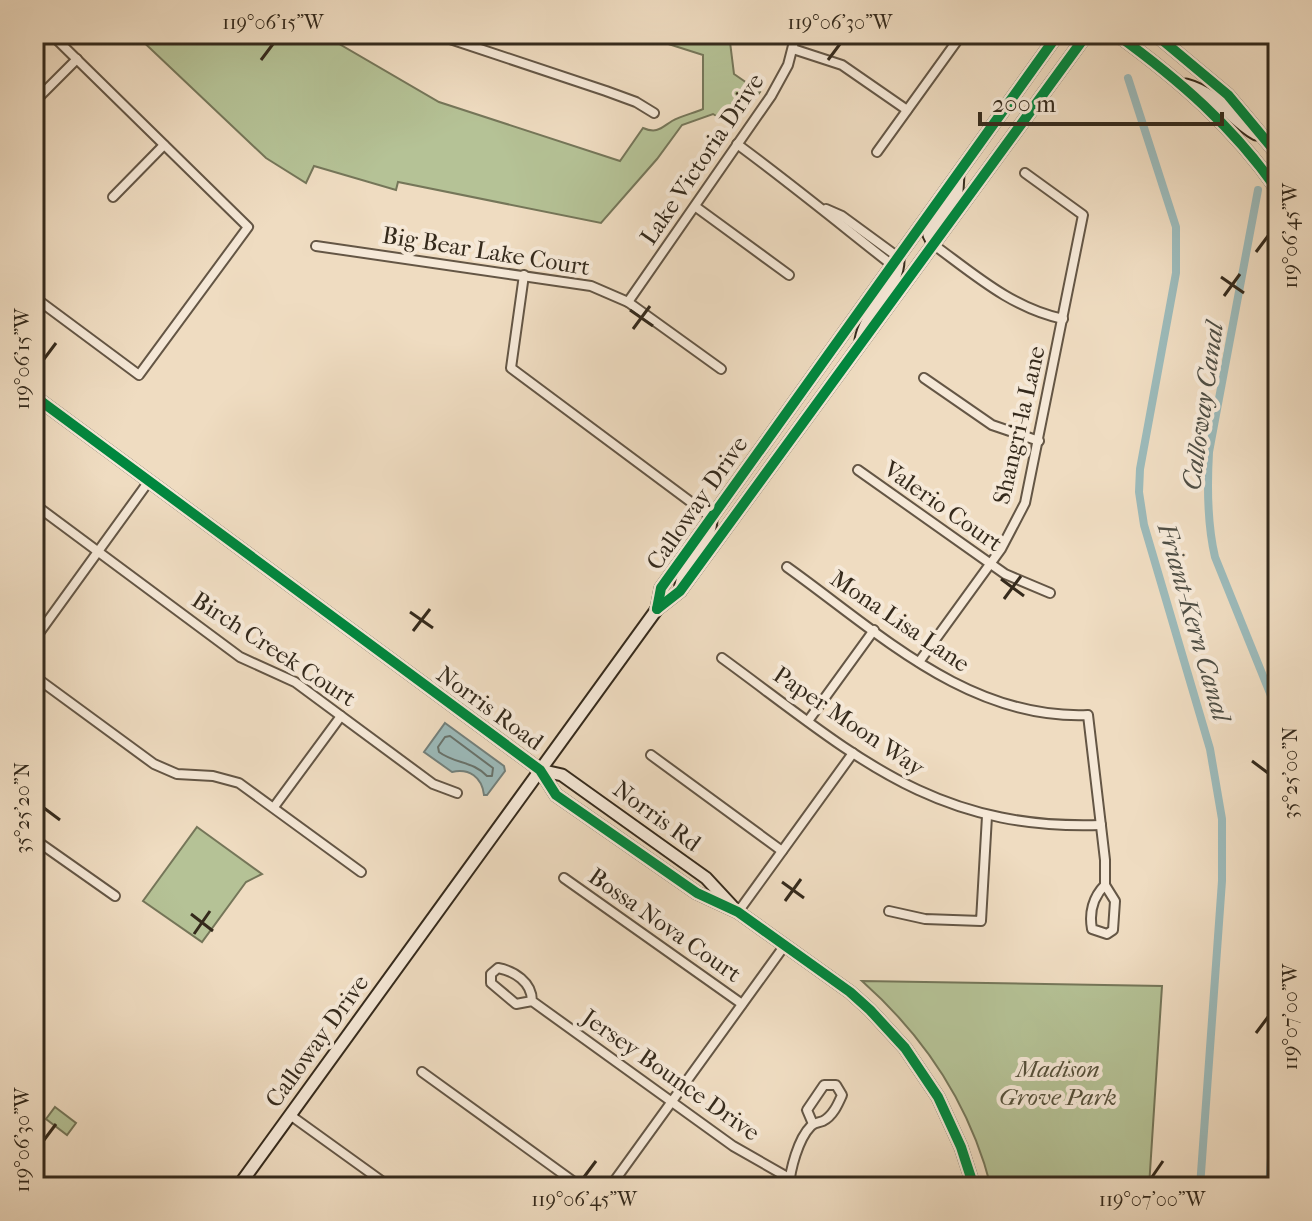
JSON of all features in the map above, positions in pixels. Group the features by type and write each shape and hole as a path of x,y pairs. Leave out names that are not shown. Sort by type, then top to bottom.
{"main road":[{"name":"Calloway Drive","path":"657,609 661,588 1058,34"},
{"name":"Calloway Drive","path":"238,1187 657,609 680,591 1087,34"},
{"path":"1116,34 1182,84 1239,141 1278,191"},
{"path":"1155,34 1228,95 1278,155"},
{"path":"1182,84 1206,91 1243,126 1262,135"},
{"path":"934,245 929,235 957,191 958,173"},
{"path":"860,344 863,325 897,276 895,261"},
{"name":"Norris Road","path":"34,396 540,770 556,795 697,893 738,912 850,992 905,1048 938,1097 952,1125 974,1187"},
{"path":"680,591 681,574 711,531 711,517"},
{"name":"Norris Rd","path":"540,770 562,775 694,869 738,912"}],"street":[{"path":"34,297 139,375 248,227 51,34"},
{"path":"435,34 606,91 636,102 654,113"},
{"name":"Lake Victoria Drive","path":"628,302 781,81 796,34"},
{"path":"877,152 962,34"},
{"path":"793,49 842,65 907,110"},
{"path":"34,102 77,59"},
{"path":"737,144 823,208 842,216 895,261"},
{"path":"113,197 164,145"},
{"name":"Shangri-la Lane","path":"919,662 1009,537 1025,503 1039,441 1083,215 1025,173"},
{"path":"696,207 789,275"},
{"path":"934,245 1001,295 1035,311 1063,319"},
{"name":"Big Bear Lake Court","path":"316,246 591,286 628,302 721,369"},
{"path":"524,275 511,368 711,517"},
{"path":"924,378 992,425 1039,441"},
{"name":"Valerio Court","path":"858,470 990,564 1022,583 1050,593"},
{"path":"34,640 149,481"},
{"name":"Birch Creek Court","path":"34,504 240,657 295,682 433,784 457,793"},
{"name":"Mona Lisa Lane","path":"787,567 951,683 988,700 1036,712 1088,715 1101,825"},
{"path":"808,721 874,630"},
{"name":"Paper Moon Way","path":"722,658 853,753 930,797 987,816 1045,825 1101,825"},
{"path":"34,676 154,764 177,774 225,778 250,790 361,872"},
{"path":"274,807 341,716"},
{"path":"738,912 853,753"},
{"path":"651,755 782,851"},
{"path":"889,911 925,919 981,921 987,816"},
{"path":"1101,825 1105,885 1115,901 1113,930 1100,934 1092,929 1091,921 1094,900 1105,885"},
{"path":"34,839 115,896"},
{"name":"Bossa Nova Court","path":"564,878 742,1004"},
{"path":"610,1187 785,945"},
{"name":"Jersey Bounce Drive","path":"532,1001 532,993 520,978 498,968 491,974 491,983 516,1004 532,1001 733,1146 789,1182"},
{"path":"422,1072 581,1187"},
{"path":"789,1182 804,1136 813,1124 828,1118 838,1105 842,1095 836,1085 824,1085 807,1110 813,1124"},
{"path":"290,1115 390,1187"}],"green space":[{"path":"135,34 322,34 439,102 620,161 643,128 659,129 703,109 703,55 637,34 729,34 734,74 760,92 735,124 713,114 682,125 601,223 398,182 396,190 314,166 306,183 266,158"},
{"path":"197,827 262,874 246,882 202,942 143,901"},
{"name":"Madison Grove Park","path":"862,981 1162,986 1149,1187 991,1187 971,1128 942,1074 906,1025"},
{"path":"55,1107 76,1123 67,1135 46,1119"}],"water":[{"path":"445,723 504,766 505,771 487,795 484,795 481,783 474,775 464,771 452,772 424,752"}],"waterway":[{"name":"Friant-Kern Canal","path":"1128,78 1176,227 1176,273 1140,469 1139,492 1144,525 1210,749 1222,819 1222,881 1200,1187"},
{"name":"Calloway Canal","path":"1258,190 1209,452 1208,505 1215,557 1278,713"},
{"name":"Calloway Canal","path":"1269,1187 1278,1056"}],"cycle path":[{"path":"657,609 661,588 1058,34"},
{"path":"657,609 680,591 1087,34"},
{"path":"1116,34 1204,105 1243,146 1278,191"},
{"path":"1155,34 1228,95 1278,155"},
{"path":"34,396 540,770 556,795 697,893 738,912 850,992 905,1048 938,1097 961,1147 974,1187"}]}
